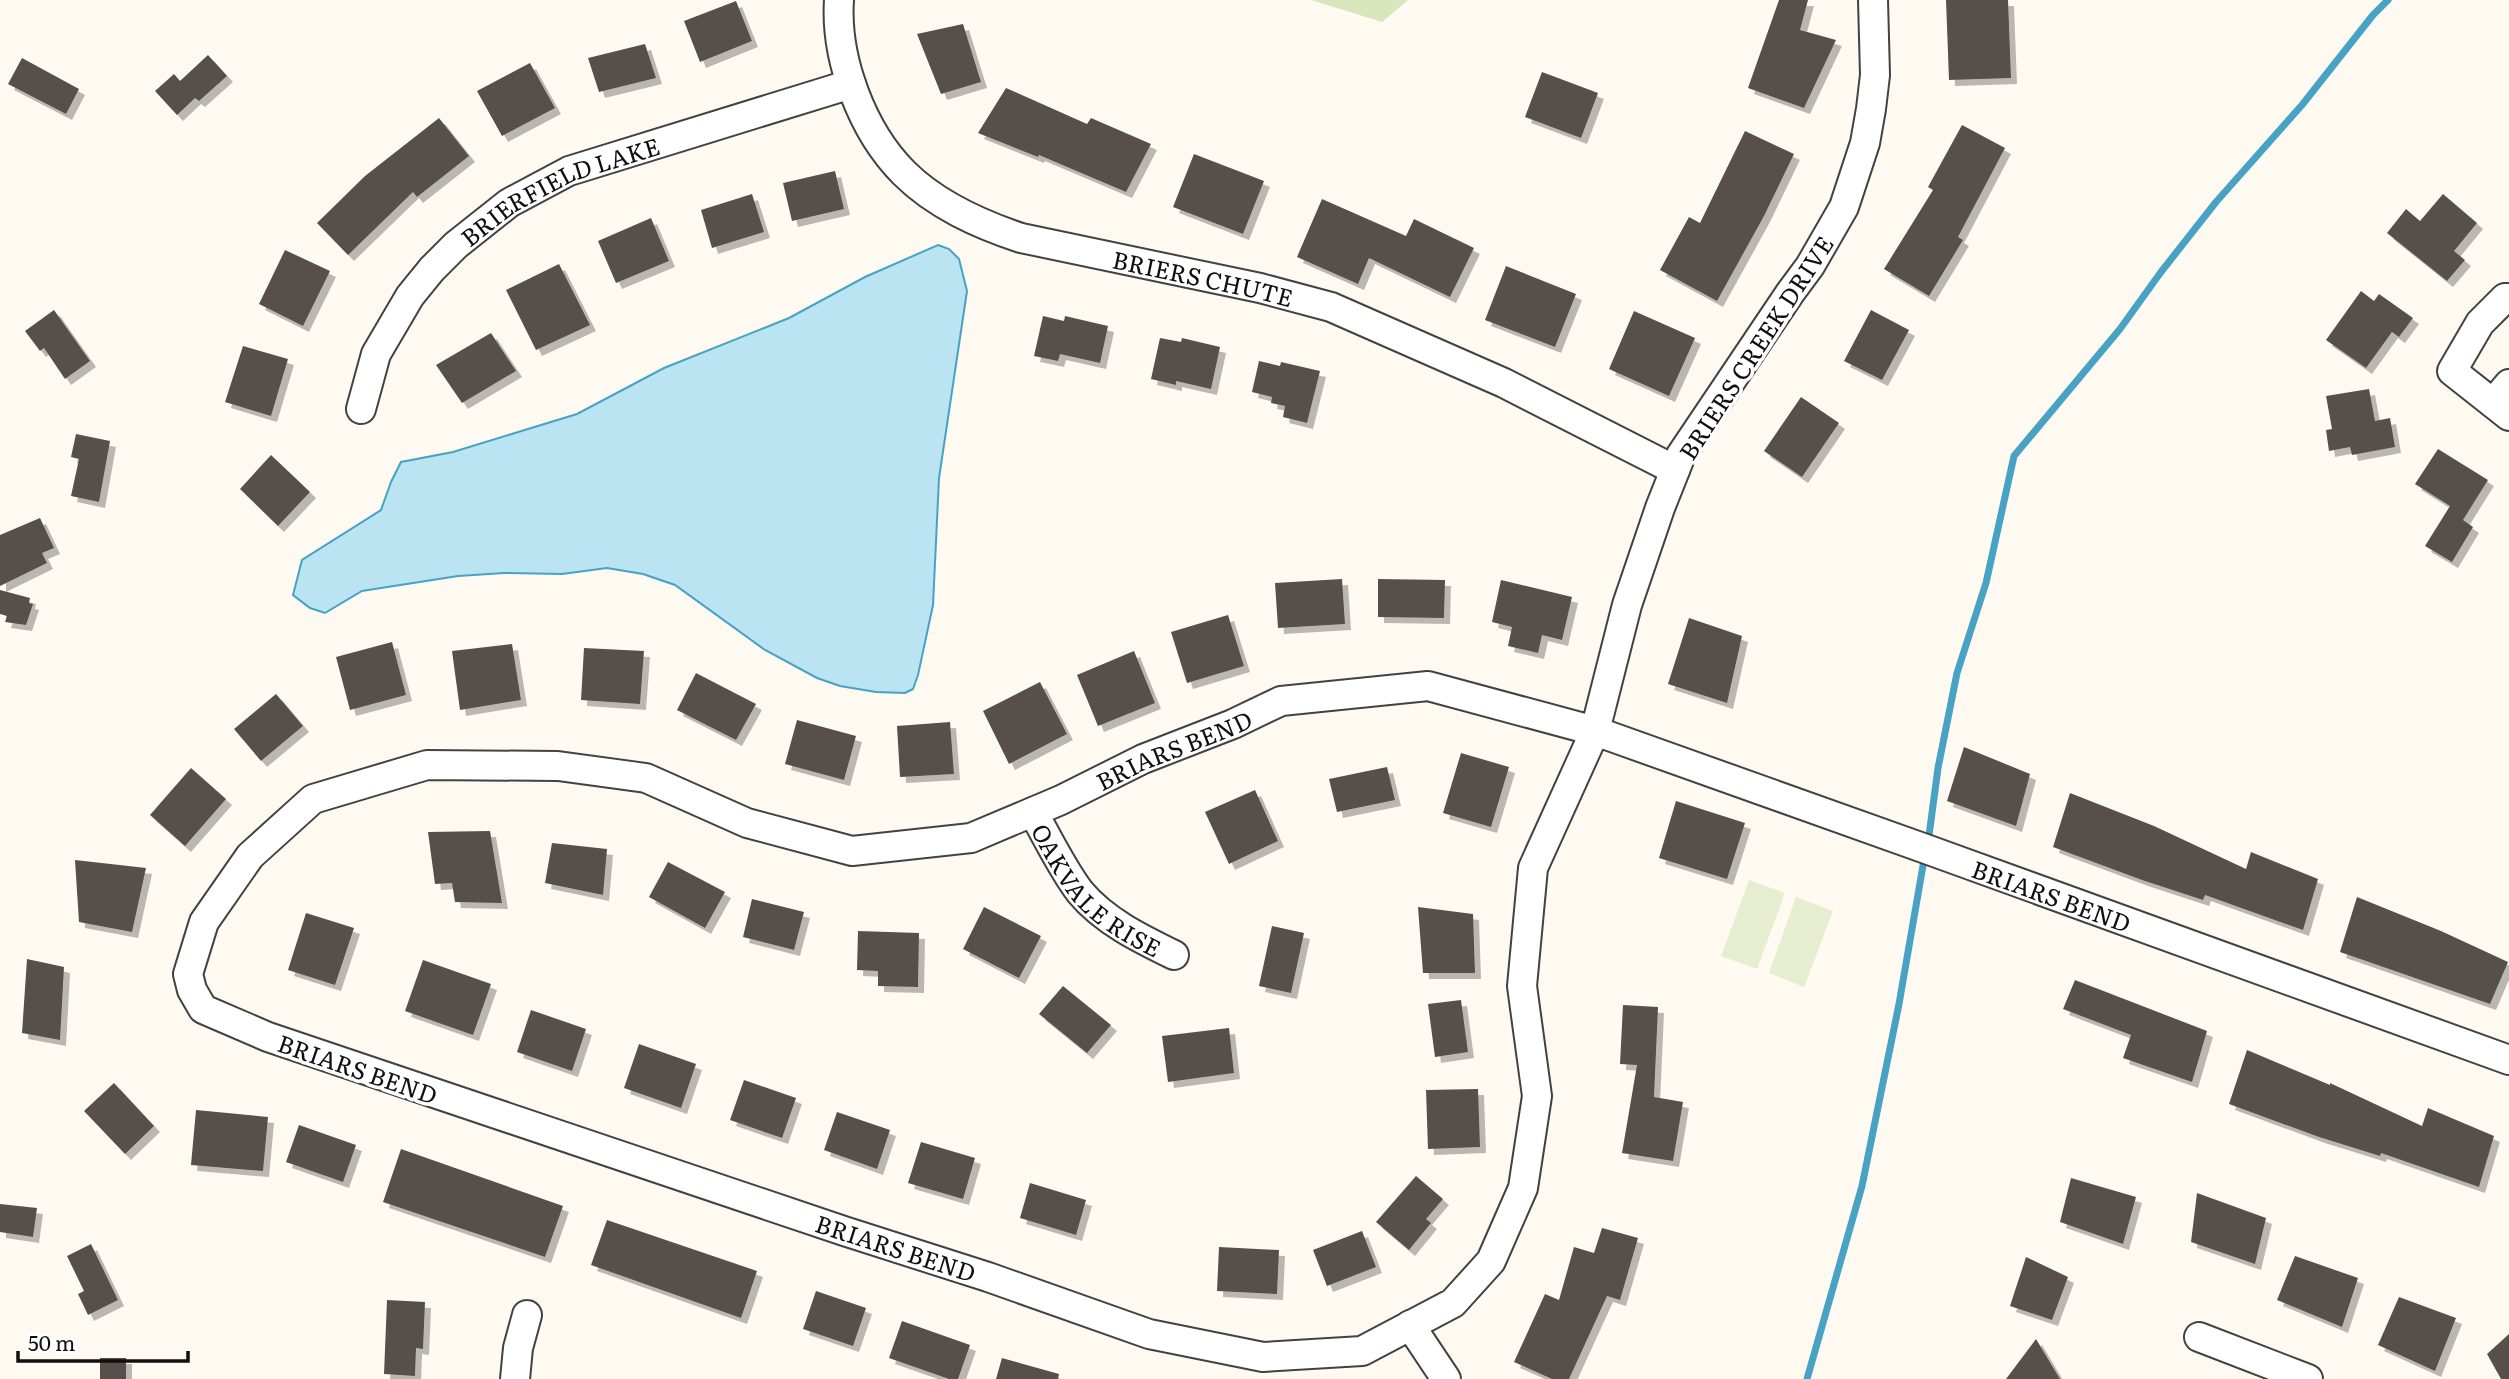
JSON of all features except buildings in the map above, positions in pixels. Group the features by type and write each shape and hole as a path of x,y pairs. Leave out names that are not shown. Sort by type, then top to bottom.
{"street":[{"name":"BRIERS CHUTE","path":"839,0 841,52 851,84 877,135 903,172 949,206 989,227 1021,238 1259,288 1331,307 1504,383 1675,470"},
{"name":"BRIERS CREEK DRIVE","path":"1595,732 1628,605 1660,508 1681,455 1810,267 1844,207 1865,143 1871,109 1875,75 1873,0"},
{"name":"BRIERFIELD LAKE","path":"360,409 376,354 410,296 456,245 509,203 569,171 851,84"},
{"path":"2504,401 2452,372 2480,323 2505,298 2509,298"},
{"name":"BRIARS BEND","path":"1595,732 1533,868 1522,986 1538,1096 1523,1188 1491,1261 1453,1303 1362,1351 1263,1357 1149,1334 988,1277 268,1037 203,1009 192,990 188,974 204,922 250,856 313,799 427,765 558,766 646,778 747,823 852,851 971,838 1033,812 1143,759 1233,724 1281,701 1428,686 1595,732 2509,1060"},
{"name":"OAKVALE RISE","path":"1033,812 1081,892 1115,922 1174,955"},
{"path":"515,1379 518,1348 527,1315"},
{"path":"1410,1325 1446,1379"},
{"path":"2199,1337 2308,1379"}],"green space":[{"path":"1311,0 1408,0 1382,22"},
{"path":"1749,880 1785,893 1757,969 1721,956"},
{"path":"1796,897 1833,911 1804,987 1769,973"}],"water":[{"path":"938,245 949,249 959,259 967,291 939,478 933,605 913,689 905,693 876,692 840,686 817,678 765,650 675,585 643,574 607,568 562,574 504,573 458,576 362,591 325,613 310,608 293,595 302,560 381,510 401,462 453,452 577,414 664,368 789,318 865,277"}],"waterway":[{"path":"1928,843 1938,768 1957,673 1986,583 2014,456 2120,329 2216,202 2302,105 2388,0"},
{"path":"1807,1379 1862,1186 1899,1004 1925,854"}]}
